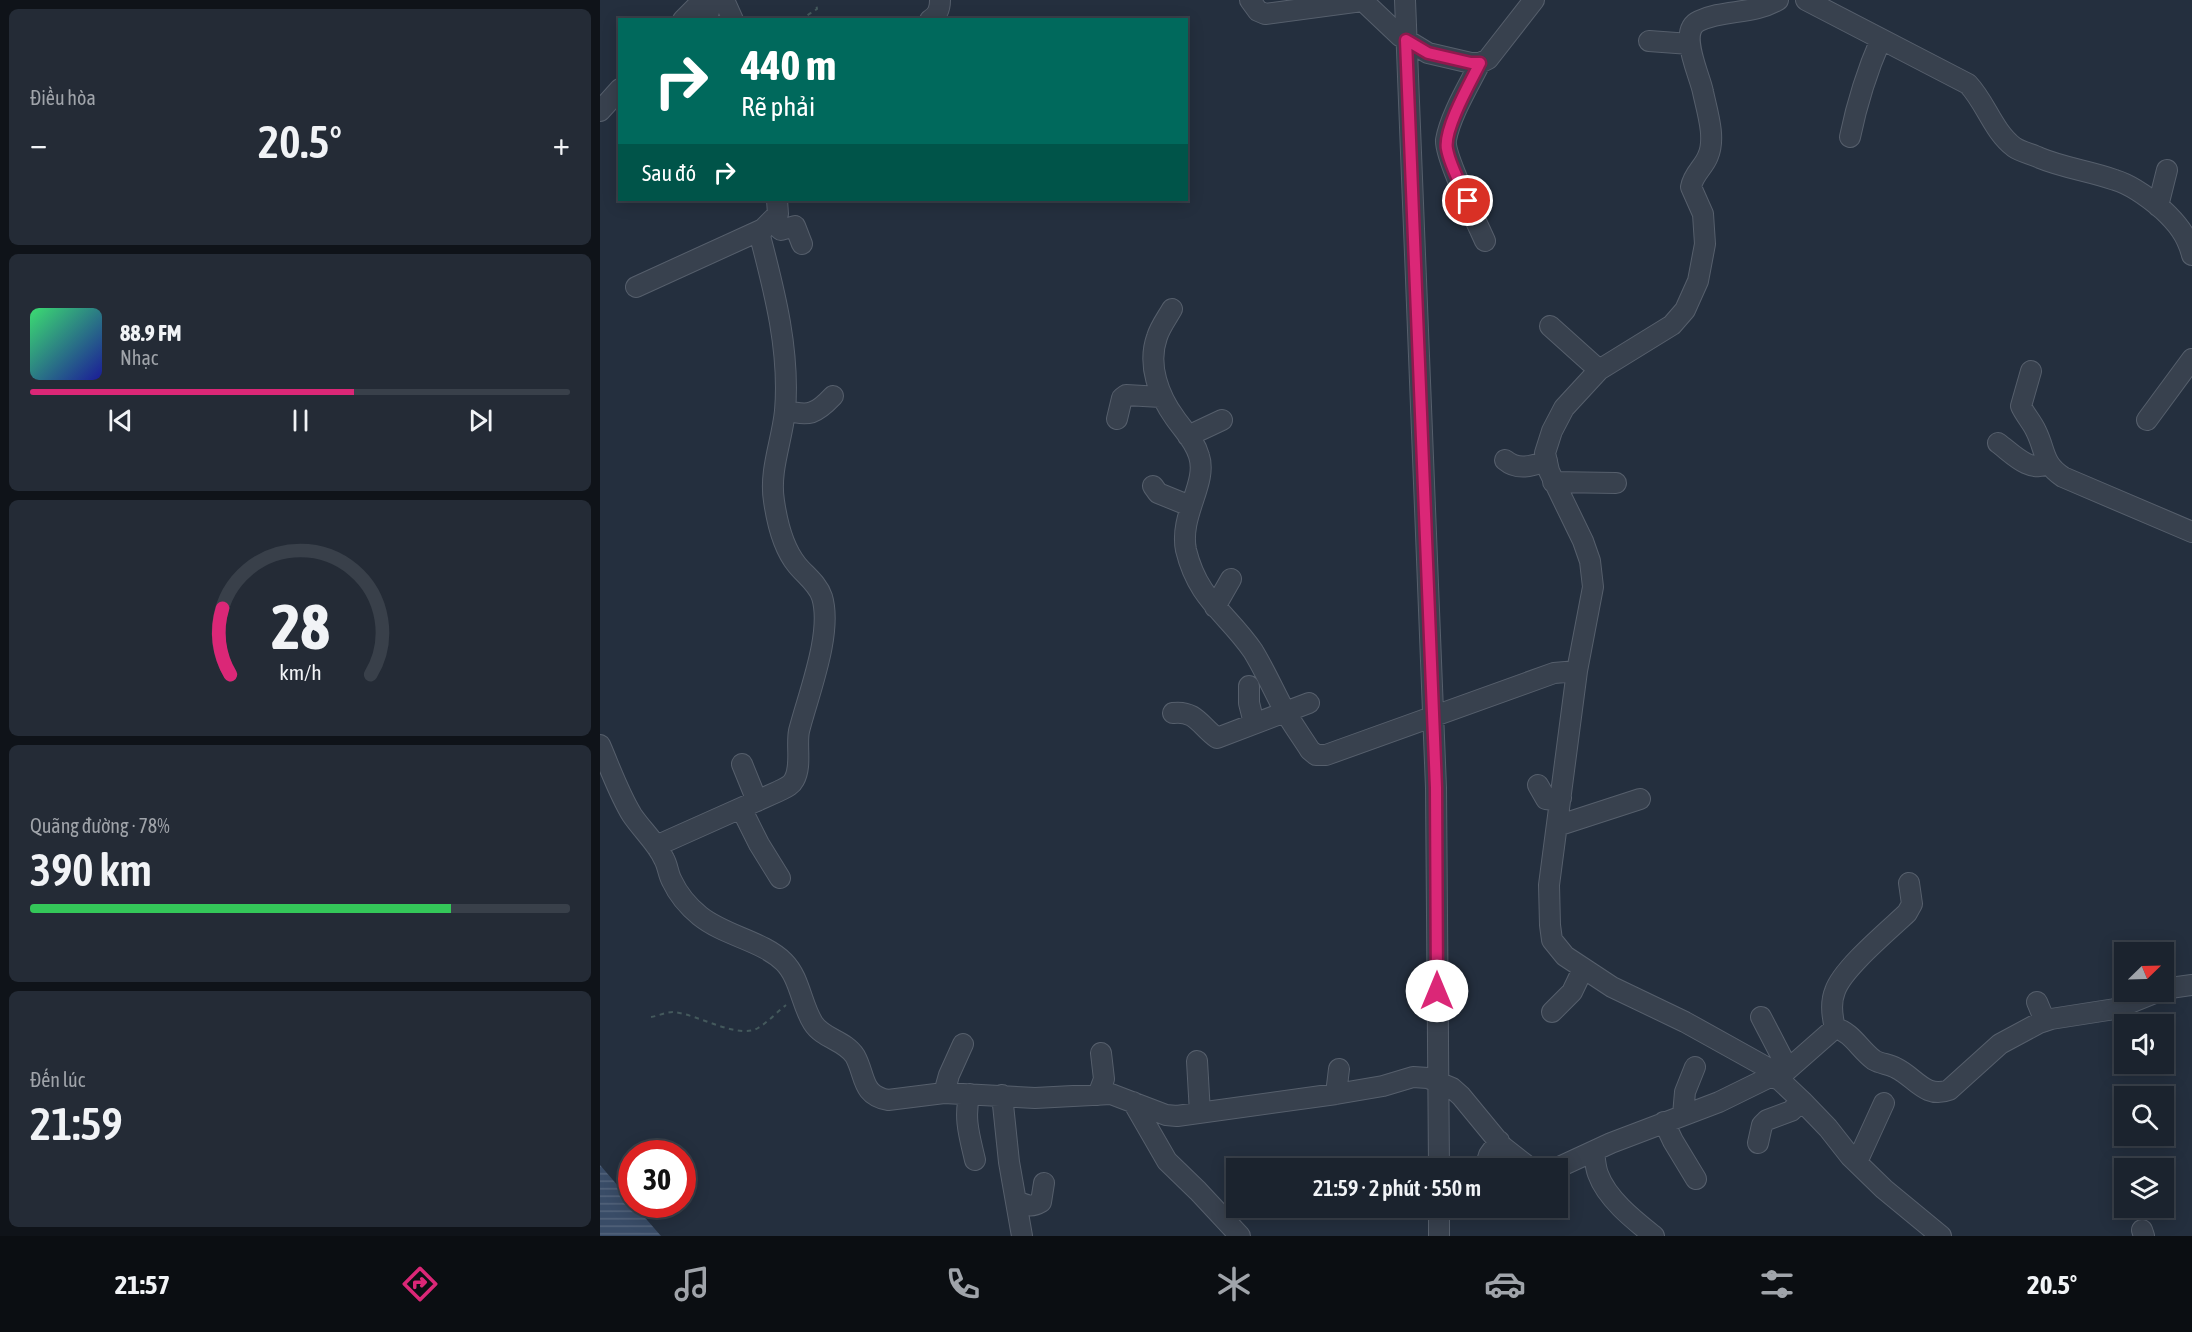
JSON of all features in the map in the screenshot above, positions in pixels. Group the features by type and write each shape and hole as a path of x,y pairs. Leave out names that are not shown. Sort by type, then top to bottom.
{"street":[{"path":"685,18 703,0"},
{"path":"707,18 710,8 717,0"},
{"path":"724,0 732,18"},
{"path":"933,18 940,7 940,0"},
{"path":"1250,0 1258,11 1265,14 1362,0 1406,40 1428,53 1471,63 1480,63 1488,59 1534,0"},
{"path":"1405,0 1436,788 1439,1158"},
{"path":"1778,0 1768,6 1727,13 1698,21 1691,26 1690,44 1703,90 1711,140 1708,156 1694,176 1691,187 1705,224 1705,244 1698,281 1685,310 1672,326 1599,370 1564,408 1547,443 1545,453 1553,482 1583,541 1590,561 1593,587 1577,670 1549,885 1552,940 1564,956 1612,987 1685,1022 1780,1074"},
{"path":"1806,0 1968,84 1978,94 2001,135 2016,148 2052,163 2118,180 2158,206 2173,220 2191,245"},
{"path":"1850,137 1869,67 1881,39"},
{"path":"1649,41 1690,44"},
{"path":"1480,63 1453,119 1446,141 1451,161 1485,241"},
{"path":"600,111 618,91"},
{"path":"2158,206 2167,170"},
{"path":"656,846 790,785 797,773 799,733 813,684 825,611 819,589 795,563 783,538 773,500 775,460 785,410 784,343 772,281 760,236 778,214 777,201"},
{"path":"636,287 768,225 781,230 795,226 802,244"},
{"path":"1172,309 1157,337 1154,355 1156,382 1163,402 1195,444 1201,460 1198,484 1190,506 1184,535 1187,551 1202,591 1254,653 1310,750 1322,756 1554,673 1577,670"},
{"path":"1550,326 1599,370"},
{"path":"2147,420 2192,359"},
{"path":"2031,371 2021,406 2026,418 2035,427 2042,451 2049,464 2063,477 2192,532"},
{"path":"1117,419 1122,398 1126,395 1161,397"},
{"path":"785,410 810,414 820,410 833,396"},
{"path":"1188,436 1222,420"},
{"path":"1998,443 2028,466 2041,467 2049,464"},
{"path":"1505,460 1512,466 1518,467 1547,461"},
{"path":"1553,482 1616,483"},
{"path":"1153,486 1158,493 1190,506"},
{"path":"1215,607 1231,579"},
{"path":"1249,686 1249,703 1254,723"},
{"path":"1173,713 1189,714 1217,738 1285,710 1309,703"},
{"path":"600,745 606,772 631,813 664,859 671,880 684,900 701,916 726,932 768,950 785,962 814,1026 821,1033 846,1047 855,1056 867,1087 873,1095 888,1100 944,1093 1035,1098 1111,1094 1166,1115 1177,1116 1336,1094 1383,1086 1413,1077 1428,1077 1452,1088 1461,1096 1498,1141 1518,1158"},
{"path":"742,764 759,844 780,878"},
{"path":"1538,785 1546,799 1561,798"},
{"path":"1557,826 1640,799"},
{"path":"1835,1028 1832,1003 1835,989 1850,969 1907,913 1912,904 1909,883"},
{"path":"1552,1012 1572,992 1583,969"},
{"path":"2174,988 2192,985"},
{"path":"2037,1002 2045,1021"},
{"path":"1835,1028 1847,1034 1874,1060 1897,1068 1923,1087 1940,1093 1949,1090 2000,1044 2045,1021 2115,1009 2131,1002"},
{"path":"1761,1017 1780,1074 1802,1101 1884,1189 1941,1236"},
{"path":"1568,1163 1594,1150 1719,1102 1780,1074 1835,1028"},
{"path":"944,1093 949,1075 963,1044"},
{"path":"1098,1095 1104,1079 1101,1053"},
{"path":"1197,1061 1200,1113"},
{"path":"1683,1115 1685,1092 1695,1067"},
{"path":"1336,1094 1340,1069"},
{"path":"970,1094 966,1105 966,1120 975,1160"},
{"path":"1002,1095 1009,1162 1022,1236"},
{"path":"1758,1143 1762,1125 1791,1111 1802,1101"},
{"path":"1133,1102 1167,1161 1240,1236"},
{"path":"1857,1162 1884,1103"},
{"path":"1664,1122 1696,1179"},
{"path":"1488,1158 1498,1141"},
{"path":"1594,1150 1595,1165 1603,1184 1631,1217 1654,1236"},
{"path":"1016,1201 1031,1206 1036,1204 1042,1198 1044,1183"},
{"path":"1439,1218 1439,1236"}],"path":[{"path":"803,18 817,9 816,3"},
{"path":"651,1017 671,1012 700,1018 744,1032 757,1029 801,994"}],"water":[{"path":"600,1165 618,1186 618,1218 645,1218 661,1236 600,1236"}],"route":[{"path":"1437,991 1436,788 1406,40 1428,53 1480,63 1453,119 1446,141 1447,150 1468,201"}]}
